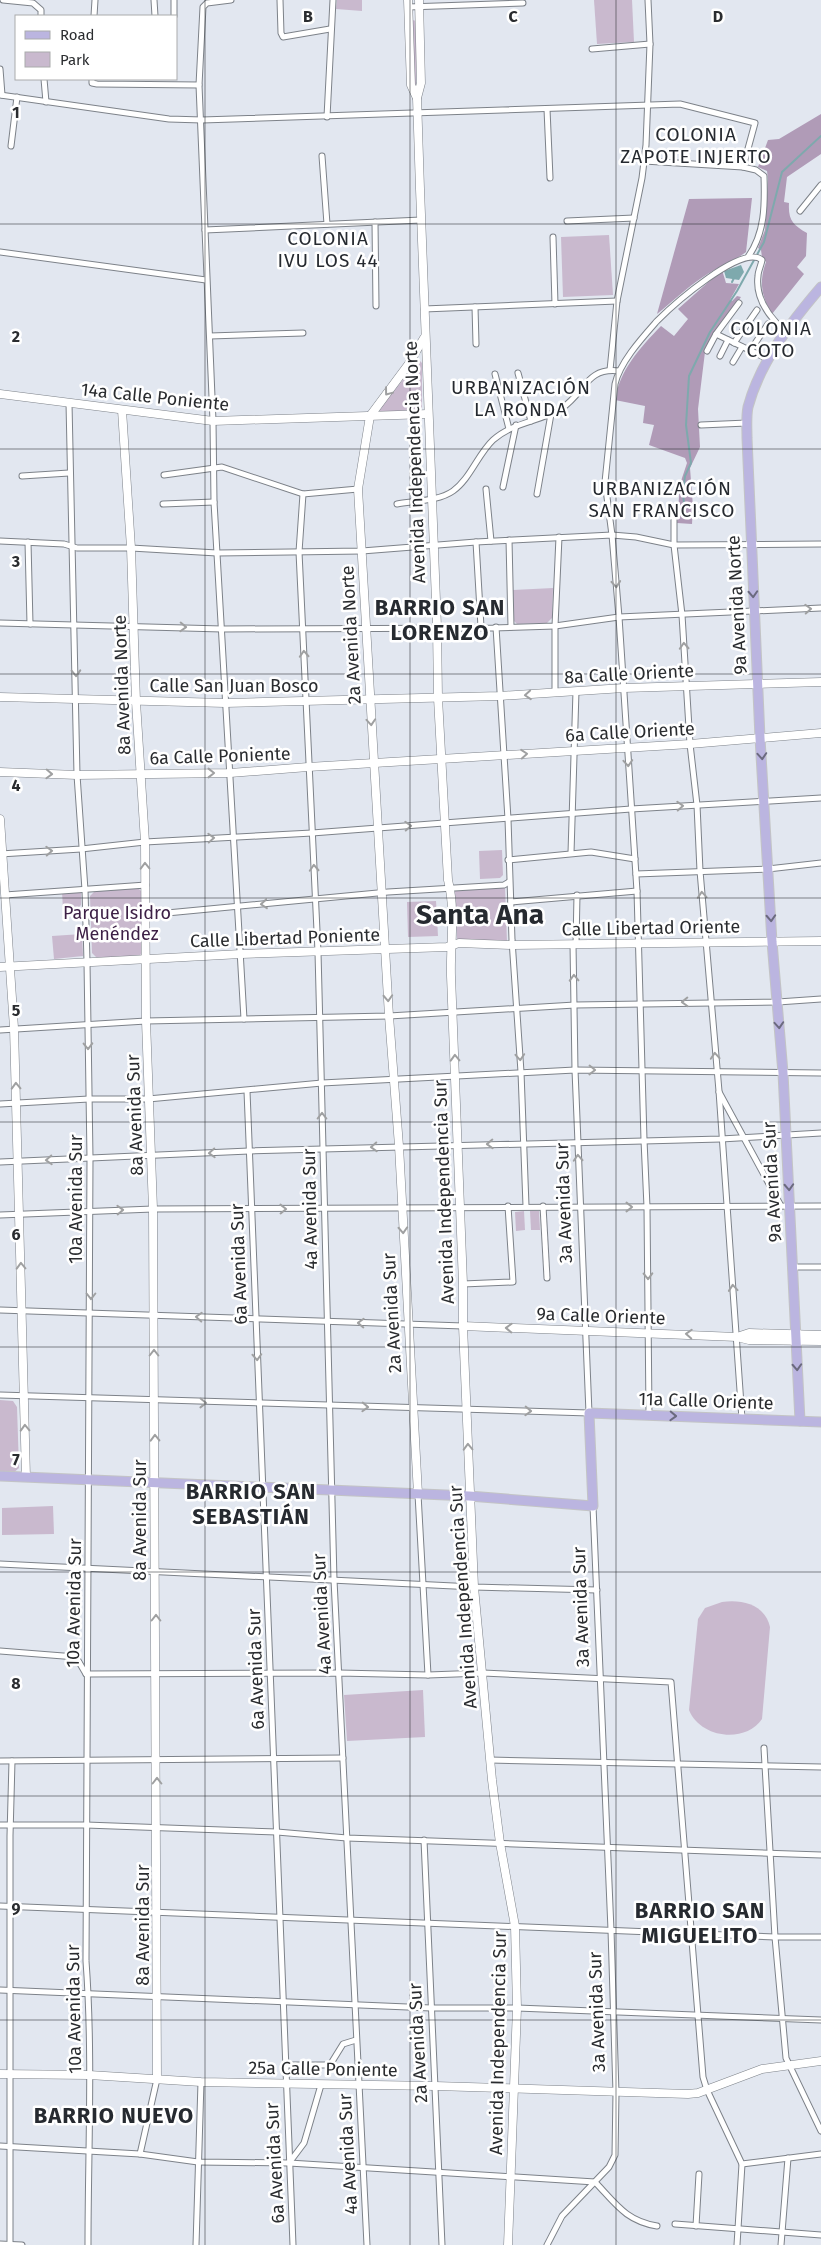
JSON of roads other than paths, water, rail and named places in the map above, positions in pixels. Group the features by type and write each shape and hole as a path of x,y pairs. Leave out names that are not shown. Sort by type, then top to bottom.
{"main road":[{"name":"9a Avenida Norte","path":"772,942 750,545 748,408 768,359 786,332 821,287"},
{"name":"9a Avenida Sur","path":"772,942 783,1073 786,1135 785,1206 792,1267 800,1421"},
{"name":"11a Calle Oriente","path":"589,1413 821,1422"},
{"name":"3a Avenida Sur","path":"589,1413 593,1506"},
{"path":"0,1476 469,1496 593,1506"}],"street":[{"path":"3,0 33,3 38,6 41,15"},
{"path":"94,15 95,0"},
{"path":"154,0 154,15"},
{"path":"174,0 174,15"},
{"path":"231,0 207,3 203,7 199,85 202,120 206,280 210,336 214,502 244,1019"},
{"path":"280,0 281,33 283,37 330,29"},
{"path":"327,117 330,29 333,0"},
{"path":"610,370 617,301 644,161 650,44 648,0"},
{"name":"Avenida Independencia Norte","path":"419,3 421,83 417,98 417,113 437,627 438,698 453,939 451,944"},
{"path":"408,4 523,3"},
{"name":"Avenida Independencia Norte","path":"408,4 411,85 417,98"},
{"path":"592,49 650,44"},
{"path":"0,69 1,95 169,118 202,120 547,110 680,104 755,122 743,167"},
{"path":"44,80 46,102"},
{"path":"92,81 174,82 199,85"},
{"path":"11,146 17,97"},
{"path":"547,110 550,178"},
{"path":"322,156 327,224"},
{"path":"644,161 743,167 756,170 764,176 765,204 760,231 754,248 748,257"},
{"path":"800,211 821,185"},
{"path":"566,220 634,218"},
{"path":"205,230 421,220"},
{"path":"375,222 376,306"},
{"path":"553,237 555,304"},
{"path":"0,252 206,280"},
{"path":"649,1415 648,1207 644,1140 637,891 619,618 612,535 606,495 605,467 615,384 619,371 654,325 671,308 717,272 748,257 753,256 762,260 758,278 759,294 770,317 786,332"},
{"path":"424,309 617,301"},
{"path":"707,351 716,334 739,303"},
{"path":"475,307 476,344"},
{"path":"734,344 757,310"},
{"path":"750,351 768,324"},
{"path":"210,336 303,334"},
{"path":"716,334 768,359"},
{"name":"2a Avenida Norte","path":"385,949 358,489 370,416 408,366 425,336"},
{"path":"720,356 728,340"},
{"path":"733,362 742,347"},
{"path":"397,504 432,498 452,491 491,442 509,429 551,414 567,404 594,374 610,370 619,371"},
{"path":"518,373 531,422"},
{"path":"495,374 509,429"},
{"name":"14a Calle Poniente","path":"0,394 212,422 428,414"},
{"name":"10a Avenida Sur","path":"69,403 77,775 85,890 90,1158 90,1481 86,1674 86,1961 89,2075 88,2245"},
{"name":"8a Avenida Norte","path":"122,410 131,548 136,702 145,842 146,960"},
{"path":"537,494 551,414"},
{"path":"701,425 747,423"},
{"path":"502,487 516,425"},
{"path":"164,475 214,467 227,468 303,494 358,489"},
{"path":"22,476 70,473"},
{"path":"486,489 491,541"},
{"name":"4a Avenida Sur","path":"303,494 299,552 318,952 323,1208 334,1580 367,2245"},
{"path":"163,504 214,502"},
{"path":"674,518 674,545 682,615 690,744 697,805 705,944 717,1072 742,1418"},
{"path":"0,541 64,544 72,547 217,553 362,551 491,541 612,535 636,537 674,545 821,544"},
{"path":"555,693 555,626 559,537"},
{"path":"509,540 511,627"},
{"path":"28,542 30,624"},
{"path":"476,542 481,627"},
{"path":"0,623 222,629 496,628 555,626 619,618 821,608"},
{"path":"496,628 508,819 509,882 521,1072 522,1143 526,1206"},
{"name":"8a Calle Oriente","path":"438,698 686,685 821,682"},
{"path":"571,853 576,691"},
{"name":"Calle San Juan Bosco","path":"0,697 225,703 438,698"},
{"name":"6a Calle Oriente","path":"441,760 690,744 821,733"},
{"name":"6a Calle Poniente","path":"0,772 77,775 230,773 441,760"},
{"path":"1,853 81,849 145,842 312,834 572,813 821,798"},
{"path":"0,819 5,894 4,929 11,966 14,1028 26,1477"},
{"path":"508,860 596,852 635,859"},
{"path":"636,874 768,869 821,864"},
{"path":"146,915 382,893 504,885 509,882"},
{"path":"5,894 146,885"},
{"path":"511,902 637,891"},
{"name":"3a Avenida Sur","path":"577,895 575,1070 589,1413"},
{"name":"Calle Libertad Oriente","path":"451,944 705,944 821,941"},
{"name":"Calle Libertad Poniente","path":"0,967 241,954 446,948 451,944"},
{"name":"Avenida Independencia Sur","path":"451,944 469,1496 474,1587 490,1760 500,1843 515,1926 517,2008 508,2245"},
{"name":"2a Avenida Sur","path":"385,949 399,1146 428,1675"},
{"name":"8a Avenida Sur","path":"146,960 148,1098 153,1209 157,2079"},
{"path":"0,1030 146,1021 389,1016 575,1005 711,1001 778,1002 821,999"},
{"path":"0,1104 148,1098 247,1091 322,1083 521,1072 575,1070 821,1072"},
{"name":"6a Avenida Sur","path":"247,1091 273,1758 278,1832 285,2084 293,2245"},
{"path":"718,1091 785,1206"},
{"path":"0,1162 399,1146 745,1138 821,1133"},
{"path":"463,1284 513,1282 508,1206"},
{"path":"543,1206 547,1278"},
{"path":"0,1215 153,1209 821,1206"},
{"path":"792,1267 821,1267"},
{"path":"0,1310 463,1326"},
{"name":"9a Calle Oriente","path":"463,1326 737,1337 749,1333 821,1341"},
{"name":"9a Calle Oriente","path":"795,1337 821,1335"},
{"path":"0,1395 589,1413"},
{"name":"3a Avenida Sur","path":"547,2245 562,2216 609,2167 615,2155 616,2093 612,1930 593,1506"},
{"path":"0,1564 424,1585 597,1590"},
{"path":"0,1651 76,1657 86,1674 339,1673 428,1675 482,1673 671,1682 703,2077 707,2090 742,2164 737,2245"},
{"path":"764,1748 775,1937 786,2056 821,2131"},
{"path":"0,1761 343,1758"},
{"path":"490,1760 821,1767"},
{"path":"10,2245 10,1825 12,1761"},
{"path":"0,1825 86,1825 278,1832 347,1838 821,1855"},
{"name":"2a Avenida Sur","path":"424,1840 442,2245"},
{"path":"0,1906 692,1934 821,1937"},
{"path":"0,1990 431,2008 517,2008 821,2020"},
{"path":"285,2065 330,2065 343,2044 356,2040"},
{"name":"25a Calle Poniente","path":"0,2074 89,2075 202,2082 435,2086 514,2090 688,2094 707,2090 756,2071 821,2061"},
{"path":"140,2154 157,2079"},
{"path":"196,2245 202,2082"},
{"path":"289,2163 304,2143 321,2085"},
{"path":"0,2146 140,2154 198,2162 289,2163 595,2182 630,2217 641,2224 657,2226"},
{"path":"742,2164 821,2154"},
{"path":"781,2245 788,2158"},
{"path":"696,2226 699,2174"},
{"path":"675,2224 821,2235"},
{"path":"0,2244 22,2245"}],"water":[{"path":"741,265 744,272 739,280 726,278 724,271"}],"waterway":[{"path":"685,514 683,493 685,476 691,463 686,425 689,376 710,332 737,291 764,242 782,172 821,136"},
{"path":"732,282 734,278"}],"district":[{"name":"COLONIA ZAPOTE INJERTO","path":"696,145"},
{"name":"COLONIA IVU LOS 44","path":"328,249"},
{"name":"COLONIA COTO","path":"771,339"},
{"name":"URBANIZACIÓN LA RONDA","path":"521,398"},
{"name":"URBANIZACIÓN SAN FRANCISCO","path":"662,499"},
{"name":"BARRIO SAN LORENZO","path":"440,620"},
{"name":"Santa Ana","path":"480,914"},
{"name":"BARRIO SAN SEBASTIÁN","path":"251,1504"},
{"name":"BARRIO SAN MIGUELITO","path":"700,1922"},
{"name":"BARRIO NUEVO","path":"114,2115"}],"park label":[{"name":"Parque Isidro Menéndez","path":"117,923"}]}
